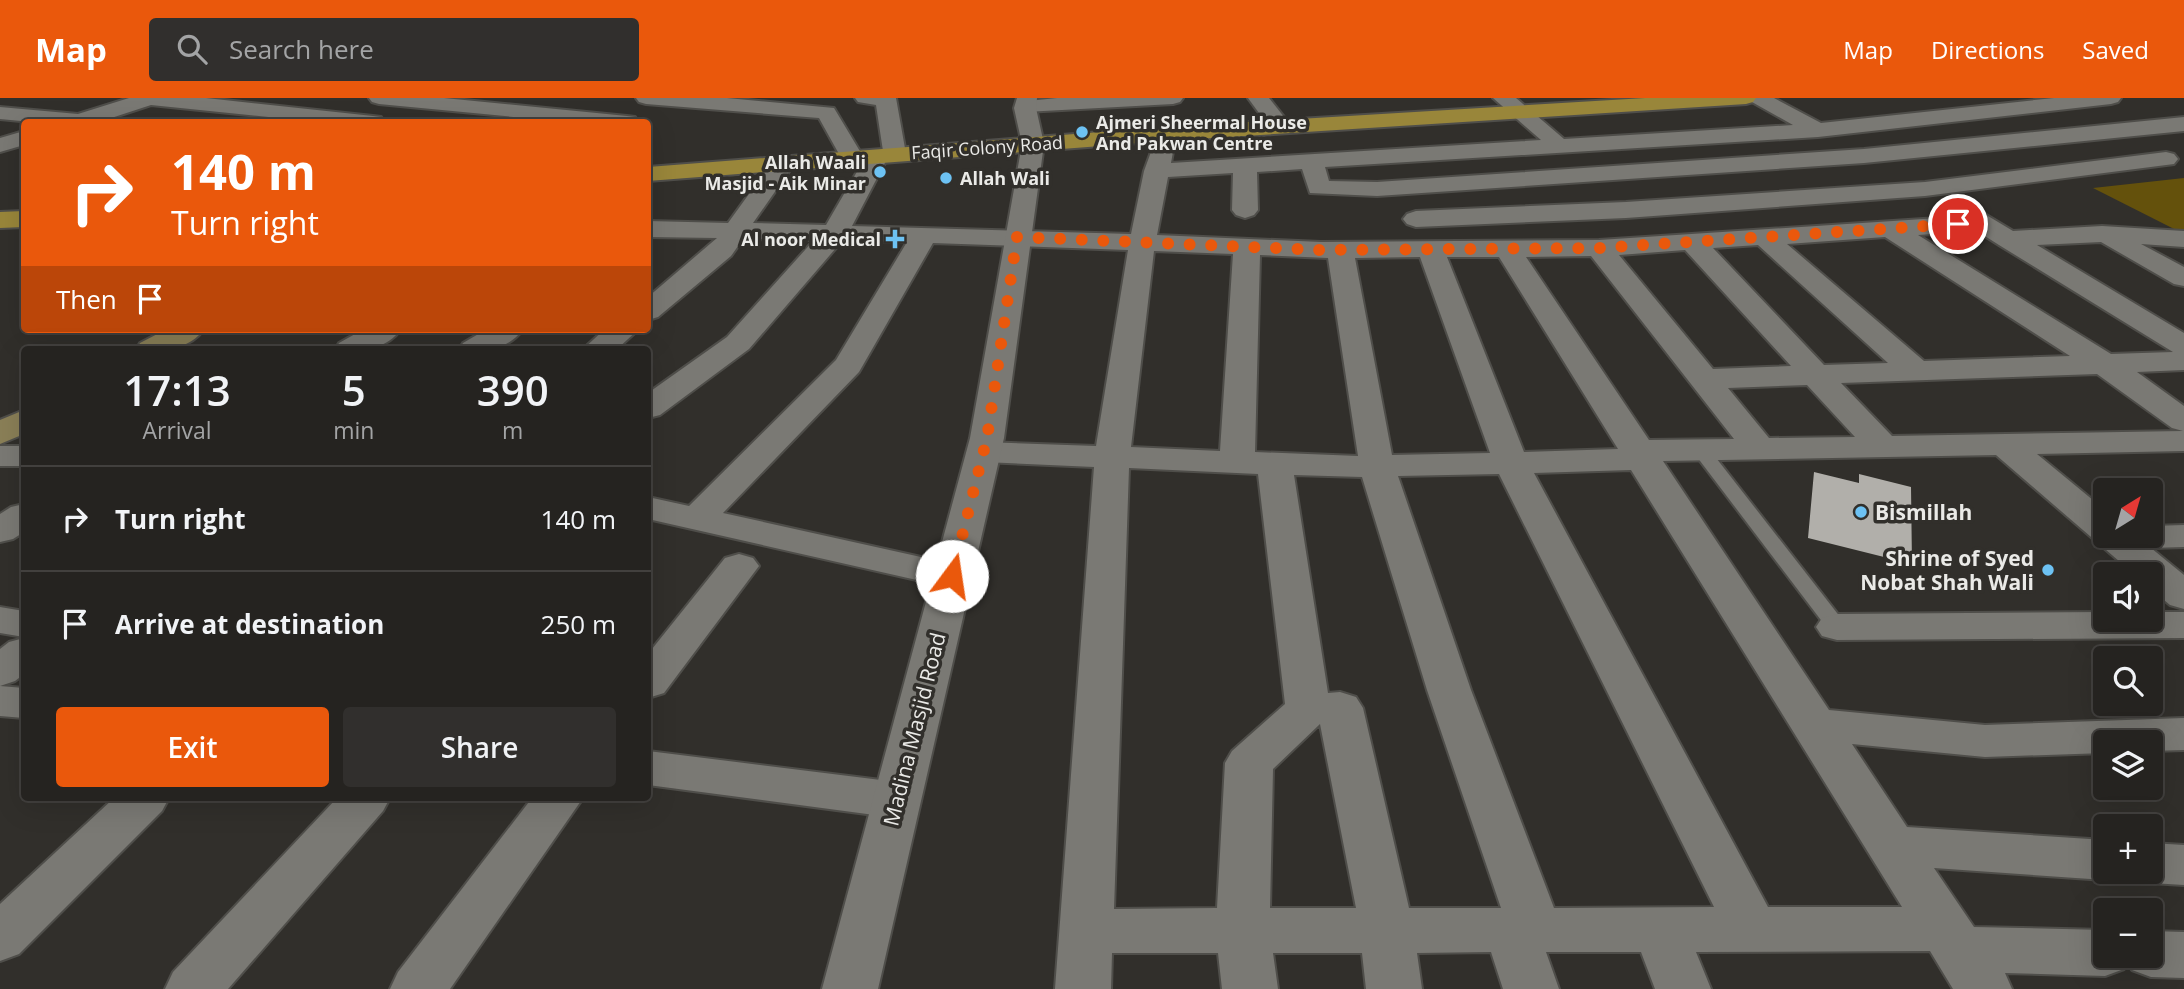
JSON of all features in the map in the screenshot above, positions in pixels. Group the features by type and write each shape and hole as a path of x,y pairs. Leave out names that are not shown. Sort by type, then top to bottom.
{"main road":[{"name":"Faqir Colony Road","path":"651,174 1033,144 1169,116 1281,127 1512,105 1746,98"},
{"path":"0,220 21,219"},
{"path":"158,346 182,333"},
{"path":"0,434 21,422"}],"street":[{"path":"0,100 8,98"},
{"path":"90,119 149,98 345,119"},
{"path":"379,98 441,101 591,119"},
{"path":"567,117 602,98"},
{"path":"646,98 827,112 875,156"},
{"path":"651,406 738,343 835,233 875,156 886,99 865,98"},
{"path":"1258,98 1281,127"},
{"path":"1759,98 1925,189 2184,346"},
{"path":"1156,171 1818,130 2030,102 2110,98"},
{"path":"404,119 441,101"},
{"path":"1026,102 1169,116 1142,242 1112,457 1083,989"},
{"name":"Madina Masjid Road","path":"850,989 984,452 1033,144 1026,102"},
{"path":"2030,102 2101,132 2175,158"},
{"path":"1512,105 1593,176 1658,243"},
{"path":"0,113 54,119"},
{"path":"1312,161 1319,188 1377,190 1864,156 2184,124"},
{"path":"654,234 738,230 1340,249 1423,234 1626,210 1925,189 2175,158"},
{"path":"651,309 722,250 783,163"},
{"path":"1245,165 1245,210"},
{"path":"1423,234 1507,248 1599,248 1981,223"},
{"path":"1889,228 2103,363 2184,421"},
{"path":"1423,234 1511,463 1752,929"},
{"path":"2008,239 2102,234 2184,239"},
{"path":"2102,234 2184,278"},
{"path":"697,519 848,365 925,235"},
{"path":"1763,236 1916,371"},
{"path":"1690,241 1882,446"},
{"path":"1247,246 1256,463 1308,709"},
{"path":"1507,248 1962,956"},
{"path":"1599,248 1759,448"},
{"path":"1340,249 1377,467 1524,930 1531,989"},
{"path":"357,346 379,333"},
{"path":"480,346 502,333"},
{"path":"602,346 619,333"},
{"path":"1704,379 2184,361"},
{"path":"984,452 1377,467 1511,463 1700,449 2184,441"},
{"path":"2004,444 2093,519"},
{"path":"0,456 21,456"},
{"path":"651,509 952,576"},
{"path":"0,531 21,517"},
{"path":"2163,536 2184,537"},
{"path":"2127,548 2184,596"},
{"path":"651,679 739,566"},
{"path":"0,620 21,624"},
{"path":"1838,627 2184,625"},
{"path":"0,671 21,654"},
{"path":"0,701 21,703"},
{"path":"1250,989 1242,930 1249,763 1308,709 1340,708 1387,930 1394,989"},
{"path":"1813,723 1985,741 2184,734"},
{"path":"651,768 897,800"},
{"path":"0,938 142,801"},
{"path":"193,989 363,801"},
{"path":"418,989 557,801"},
{"path":"1891,845 2093,859"},
{"path":"2163,864 2184,865"},
{"path":"1660,929 1683,989"},
{"path":"1085,931 1752,929 1962,956 2093,953"},
{"path":"2163,955 2184,956"}],"lane":[{"path":"1700,449 1838,627"}],"shaded area":[{"path":"2184,178 2184,234 2093,188"}],"building":[{"name":"Bismillah","path":"1814,472 1859,483 1859,474 1911,487 1912,564 1808,538"}],"place":[{"name":"Ajmeri Sheermal House And Pakwan Centre","path":"1082,132"},
{"name":"Allah Waali Masjid - Aik Minar","path":"880,172"},
{"name":"Allah Wali","path":"946,178"},
{"name":"Al noor Medical","path":"895,239"},
{"name":"Bismillah","path":"1861,512"},
{"name":"Shrine of Syed Nobat Shah Wali","path":"2048,570"}],"route":[{"path":"952,576 987,438 1017,237 1321,250 1599,248 1958,224"}]}
